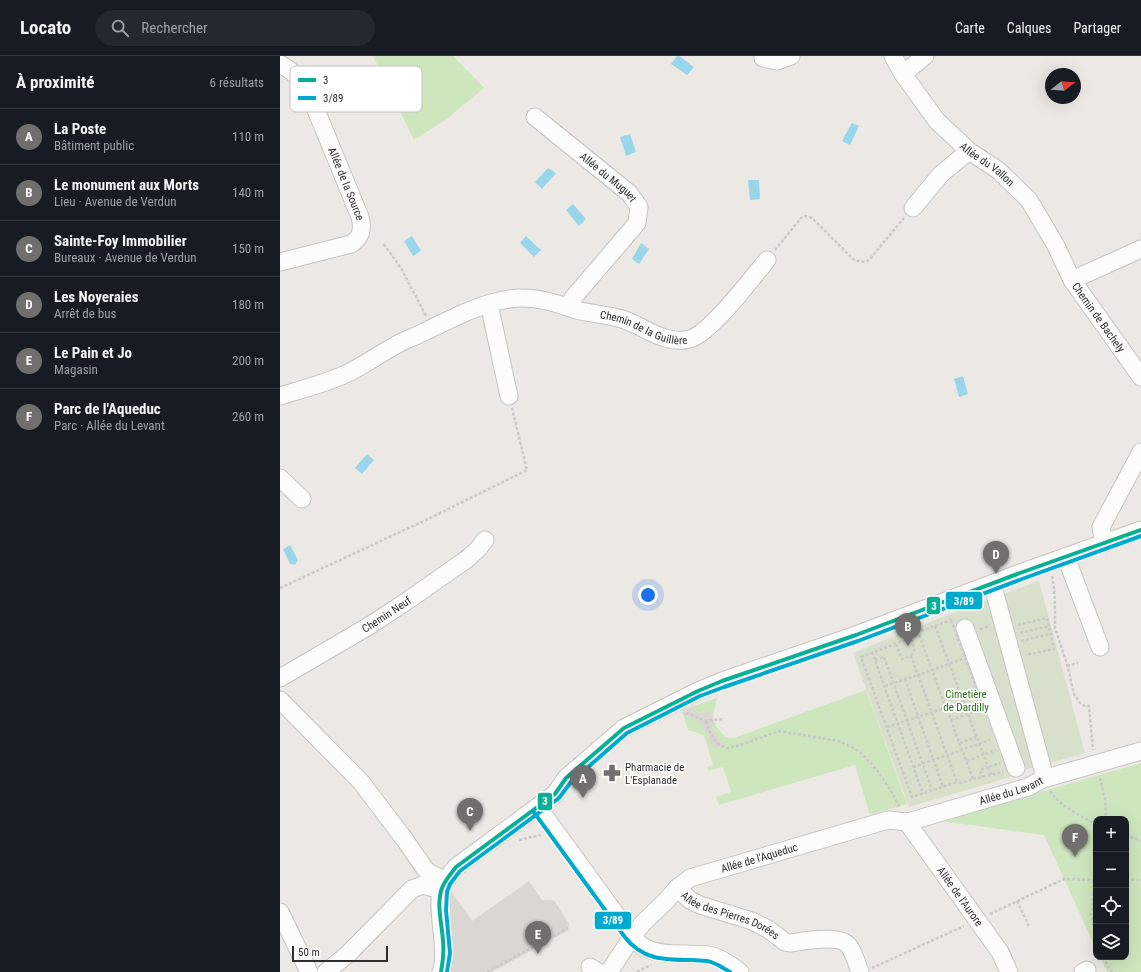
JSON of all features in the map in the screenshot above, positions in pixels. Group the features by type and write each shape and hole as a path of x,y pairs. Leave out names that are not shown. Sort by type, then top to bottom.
{"street":[{"path":"763,58 777,61 791,56"},
{"name":"Allée du Vallon","path":"893,56 903,74 937,121 969,151 998,170 1029,200 1056,246 1072,280"},
{"path":"903,74 925,56"},
{"name":"Allée de la Source","path":"280,64 290,70"},
{"name":"Allée de la Source","path":"280,262 351,244 360,236 362,224 360,216 316,112"},
{"name":"Allée du Muguet","path":"534,117 629,193 639,207 637,223 573,298 569,307"},
{"path":"913,208 941,174 969,151"},
{"name":"Chemin de Bachely","path":"1141,249 1072,280 1141,377"},
{"name":"Chemin de la Guillère","path":"280,396 313,387 349,372 398,344 459,315 502,300 535,298 581,311 623,320 670,340 690,339 699,334 713,322 767,260"},
{"path":"489,304 509,396"},
{"path":"1104,543 1101,527 1141,452"},
{"path":"280,478 302,499"},
{"path":"441,972 443,966 443,952 440,901 444,885 456,867 555,794 566,778 624,728 698,691 722,681 849,638 1141,530"},
{"name":"Chemin Neuf","path":"280,678 369,626 407,601 467,559 485,540"},
{"path":"1066,557 1100,647"},
{"path":"966,631 1009,767 1042,765 995,594"},
{"path":"280,700 360,782 390,820 425,869 444,885"},
{"name":"Allée du Levant","path":"904,816 1028,787 1043,779 1141,750"},
{"path":"538,807 632,937 643,947 673,954 707,955 720,959 740,972"},
{"name":"Allée de l'Aqueduc","path":"609,972 643,922 667,900 677,888 690,878 904,816"},
{"name":"Allée de l'Aurore","path":"904,816 1000,952 1009,972"},
{"path":"390,820 423,885"},
{"path":"326,972 348,954 412,889 423,885 444,885"},
{"name":"Allée des Pierres Dorées","path":"677,888 690,900 700,905 752,921 768,929 785,942 790,943 821,939 845,942 850,946 860,972"},
{"path":"280,912 309,972"}],"path":[{"path":"767,260 801,218 808,216 812,218 854,260 865,262 869,260 913,208"},
{"path":"384,244 402,270 425,315 436,326"},
{"path":"280,588 432,517 527,470 509,396"},
{"path":"1051,572 1054,588 1055,628 1076,699 1080,704 1089,706 1093,751 1095,755"},
{"path":"966,631 1007,638 1054,649 1047,618 1007,638"},
{"path":"887,727 946,708 979,696 951,620 918,632 946,708"},
{"path":"935,626 991,775"},
{"path":"1007,638 1049,626"},
{"path":"1007,638 1051,634"},
{"path":"957,782 911,656 914,649 911,638 862,657 912,797 957,782 958,784 1004,772 1009,767"},
{"path":"896,644 902,659 911,656"},
{"path":"872,652 923,794"},
{"path":"875,660 884,657 932,791"},
{"path":"885,686 965,658"},
{"path":"1067,666 1078,663"},
{"path":"904,679 943,787"},
{"path":"951,720 982,708 984,714"},
{"path":"682,710 706,722 723,718"},
{"path":"949,715 973,779"},
{"path":"706,722 710,732 718,744 727,748 780,731 838,742 850,746 860,752 877,770 893,794 904,816"},
{"path":"960,743 976,737"},
{"path":"913,767 992,739 996,750 1009,767"},
{"path":"967,761 996,750"},
{"path":"982,777 980,770 988,767 1009,767"},
{"path":"1100,775 1106,816"},
{"path":"1048,789 1053,796 1075,813 1093,822"},
{"path":"514,841 546,834"},
{"path":"1129,836 1141,841"},
{"path":"1129,880 1141,880"},
{"path":"1093,924 1091,916 1094,888"},
{"path":"1017,901 1029,926"},
{"path":"487,972 568,928"},
{"path":"1104,960 1112,972"},
{"path":"637,972 656,964"}],"green space":[{"path":"373,56 453,56 484,88 445,120 414,140 400,112 422,112 422,66 378,66"},
{"name":"Cimetière de Dardilly","path":"1039,581 1085,753 1013,773 1014,776 909,807 853,653 955,612"},
{"path":"866,690 907,804 870,815 855,765 719,805 716,797 731,792 723,767 708,771 707,767 713,765 704,735 688,730 682,710 717,698 713,715 714,722 717,728 726,737 734,738"},
{"path":"1141,763 1141,972 1107,972 1101,960 1129,960 1129,816 1093,816 1093,942 1044,835 941,821"}],"shaded area":[{"path":"692,707 697,714 706,711 711,712 715,724 713,723 712,726 713,731 724,742 717,749 710,742 708,732 705,731 703,727 691,718 683,715 682,710"},
{"path":"529,881 542,900 554,900 569,924 567,931 492,972 451,972 449,894 451,891 472,921"}],"water":[{"path":"677,56 694,67 687,75 671,64"},
{"path":"852,123 859,126 850,145 842,141"},
{"path":"630,134 636,152 626,156 620,137"},
{"path":"548,168 556,173 542,189 535,182"},
{"path":"748,180 759,180 760,199 750,200"},
{"path":"573,204 586,219 579,226 566,210"},
{"path":"412,236 421,251 413,256 404,241"},
{"path":"526,236 541,250 534,257 520,243"},
{"path":"641,243 649,249 639,264 632,259"},
{"path":"963,376 968,394 959,397 954,379"},
{"path":"367,454 374,460 362,474 355,468"},
{"path":"290,545 298,560 295,565 290,564 283,549"}],"transit line":[{"name":"3","path":"441,972 443,949 439,901 442,888 448,877 456,867 555,794 566,778 624,728 698,691 722,681 856,635 1020,573 1141,530"},
{"name":"3/89","path":"447,972 450,953 446,910 447,892 450,884 460,871 559,798 571,782 627,733 700,696 858,641 1141,536"},
{"name":"3/89","path":"533,811 624,936 638,950 663,959 709,961 730,972"}],"place":[{"name":"Les Noyeraies","path":"996,574"},
{"name":"Le monument aux Morts","path":"908,646"},
{"name":"Pharmacie de L'Esplanade","path":"612,773"},
{"name":"La Poste","path":"583,798"},
{"name":"Sainte-Foy Immobilier","path":"470,831"},
{"name":"Parc de l'Aqueduc","path":"1075,857"},
{"name":"Le Pain et Jo","path":"538,954"}]}
